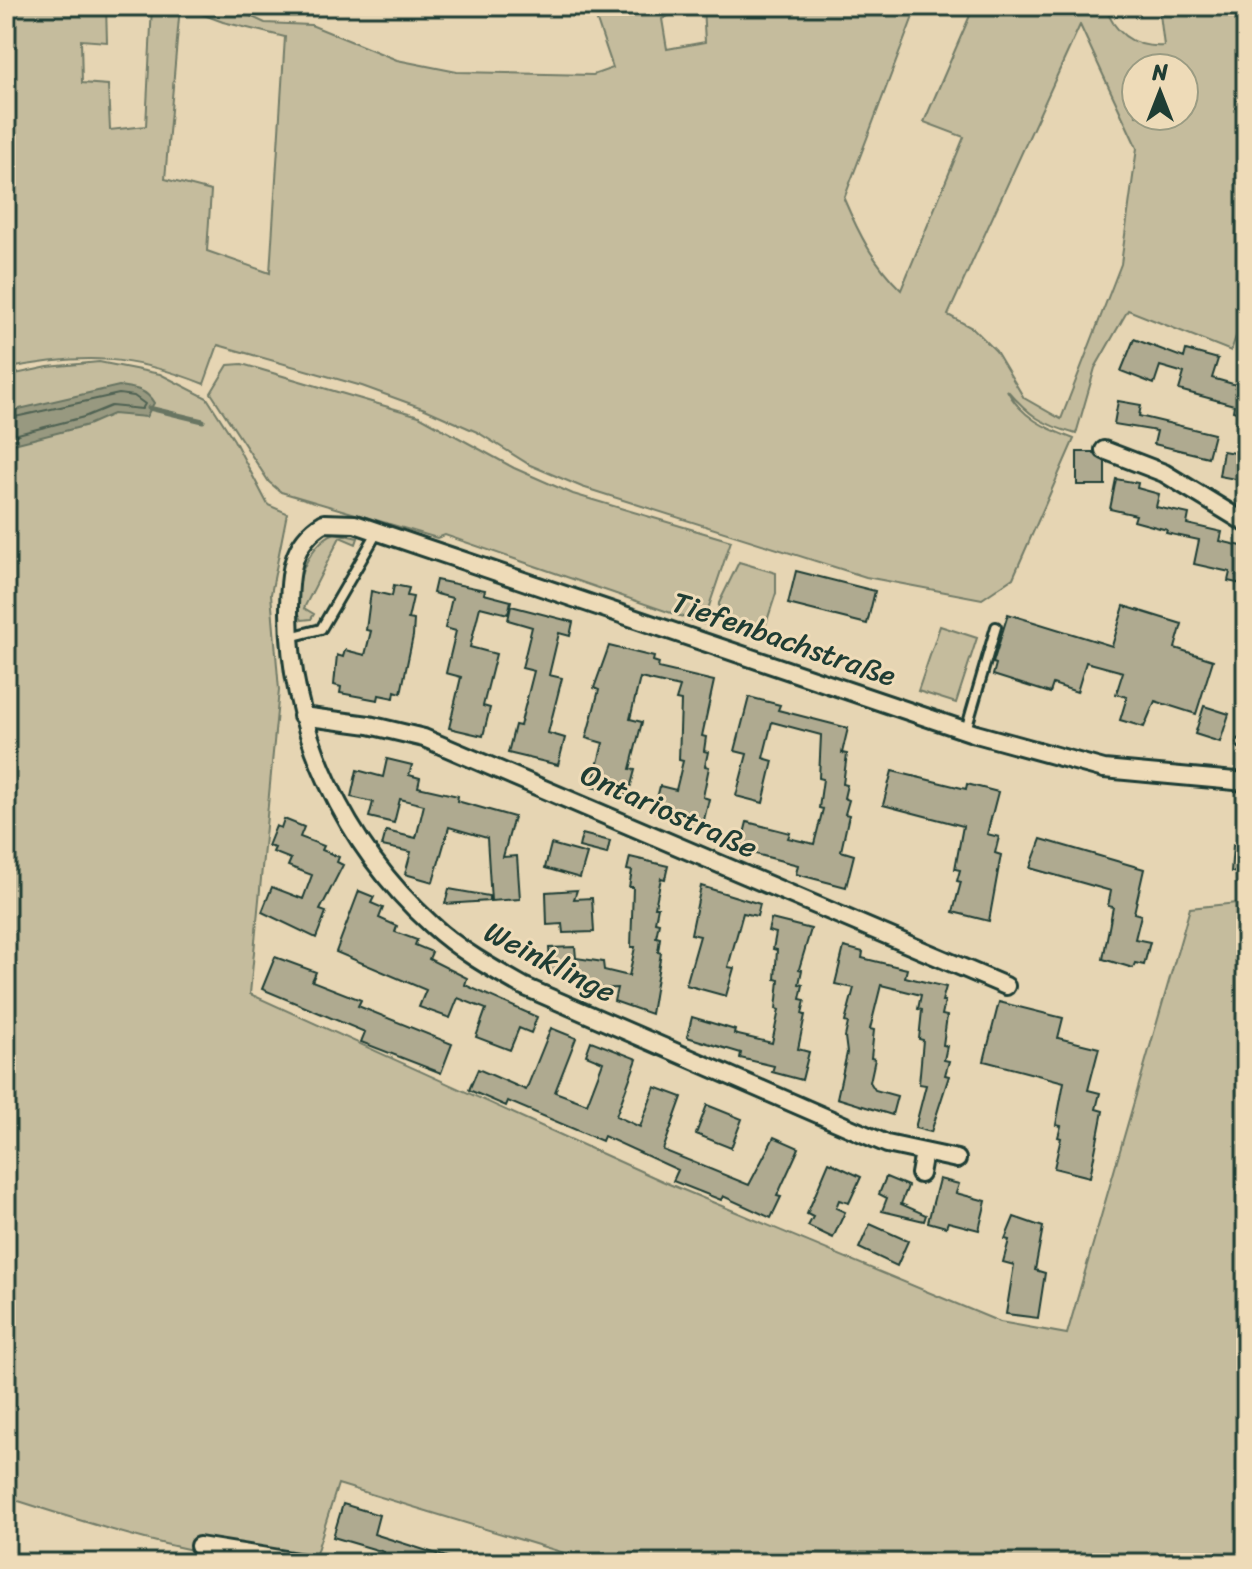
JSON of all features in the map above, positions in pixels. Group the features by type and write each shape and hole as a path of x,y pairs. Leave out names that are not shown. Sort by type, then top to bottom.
{"street":[{"path":"1104,450 1164,473 1246,523"},
{"name":"Tiefenbachstraße","path":"312,530 334,521 378,531 965,731 1104,769 1246,782"},
{"name":"Weinklinge","path":"312,530 295,552 289,589 289,637 302,716 326,782 371,857 400,894 434,928 474,959 523,986 887,1144 957,1159"},
{"name":"Ontariostraße","path":"302,716 369,725 424,738 1006,986"},
{"path":"920,1174 924,1152"},
{"path":"199,1546 304,1563"}],"lane":[{"path":"289,637 321,629 378,531"},
{"path":"965,731 996,627"}],"shaded area":[{"path":"6,6 106,6 107,42 81,40 82,83 108,85 110,130 146,126 152,6 180,6 229,6 265,23 311,25 397,60 457,72 593,75 613,68 592,6 688,6 662,19 667,49 705,42 703,6 917,6 844,199 868,248 901,290 964,137 924,122 974,6 1105,6 1114,25 1127,38 1144,45 1164,46 1159,6 1246,6 1246,307 1231,351 1128,310 1095,368 1076,434 1037,418 1007,390 1019,408 1035,420 1074,439 1013,578 982,599 866,577 582,487 530,465 477,432 425,409 362,386 218,345 204,384 130,362 83,359 6,369","holes":["180,6 223,22 285,37 270,273 207,251 211,191 165,179","1080,25 1120,111 1120,52 1200,52 1200,132 1130,132 1137,148 1121,264 1061,419 1024,398 996,351 974,329 948,315"]},
{"path":"99,362 160,374 207,398 234,440 268,505 287,513 271,594 279,690 250,994 669,1184 1000,1322 1067,1334 1190,908 1246,902 1246,1563 597,1563 338,1484 313,1563 273,1561 195,1551 157,1542 6,1497 6,376 48,367"},
{"path":"242,364 419,416 514,468 573,494 731,541 703,624 445,535 437,538 281,492 269,482 211,393 228,365"},
{"path":"335,533 358,538 356,544 340,537 304,608 314,614 311,619 302,620 297,598 302,571 316,547"},
{"path":"739,562 776,573 776,593 765,627 718,618 719,603"},
{"path":"940,626 977,638 956,703 918,691"}],"water":[{"path":"119,386 139,390 151,398 154,403 146,417 113,414 88,425 6,446 6,412"}],"building":[{"path":"1134,339 1184,358 1186,350 1218,359 1212,378 1240,386 1242,377 1246,378 1246,415 1233,411 1234,405 1179,390 1184,373 1160,366 1154,384 1121,371"},
{"path":"1118,401 1141,405 1139,416 1214,434 1208,457 1154,444 1157,431 1114,424"},
{"path":"1223,451 1246,455 1246,481 1219,476"},
{"path":"1077,452 1093,452 1105,462 1105,485 1077,485"},
{"path":"1116,479 1138,483 1137,488 1159,494 1156,507 1189,514 1187,524 1222,532 1220,541 1246,547 1246,585 1228,581 1230,572 1194,564 1199,540 1166,533 1167,530 1134,521 1136,515 1110,509"},
{"path":"796,571 875,591 867,624 788,604"},
{"path":"436,580 485,590 484,594 511,601 508,614 480,607 470,647 496,654 483,706 490,708 483,736 449,728 461,677 446,673 456,631 445,628 452,598 433,593"},
{"path":"394,585 409,588 407,596 413,597 408,619 414,620 413,636 401,693 395,691 394,698 379,695 378,700 340,693 341,687 334,685 337,655 343,657 345,650 365,655 371,631 366,630 371,591 392,596"},
{"path":"511,606 573,622 570,636 559,633 549,675 562,678 548,733 565,738 558,765 508,753 515,725 520,726 534,671 522,668 532,627 508,620"},
{"path":"1124,606 1182,624 1175,648 1213,660 1196,714 1155,701 1144,727 1120,720 1127,697 1116,694 1123,672 1086,662 1077,692 1053,684 1050,693 993,675 996,664 993,663 1008,614 1112,646"},
{"path":"609,646 654,657 653,661 659,663 658,668 714,681 702,736 706,737 704,751 708,752 705,766 709,767 703,797 709,799 703,824 654,811 660,786 676,790 683,761 679,760 681,701 676,700 680,687 640,678 630,719 642,722 630,769 635,770 628,796 592,787 603,743 586,738 599,690 594,688"},
{"path":"749,697 780,705 778,710 848,728 842,753 847,754 843,784 847,785 844,798 849,800 845,814 849,815 841,851 854,855 846,887 796,874 798,865 740,850 747,822 790,833 788,838 814,844 823,809 819,808 823,779 819,778 821,735 772,722 763,758 773,761 763,803 736,796 747,754 735,751"},
{"path":"1204,706 1229,714 1220,742 1195,734"},
{"path":"387,759 412,765 409,775 420,778 418,787 458,796 457,801 514,817 503,857 517,856 520,899 491,901 487,838 449,827 433,882 405,874 411,852 382,846 386,831 416,838 424,805 400,799 394,823 369,817 373,802 351,797 357,770 383,777"},
{"path":"892,771 966,789 967,784 998,792 987,834 999,837 995,853 1001,855 989,921 953,912 961,882 957,881 960,870 955,869 963,826 883,805"},
{"path":"284,819 304,827 300,837 324,846 322,850 339,857 337,862 343,865 320,910 326,912 316,938 262,912 272,887 303,899 312,875 288,866 291,859 273,852 275,848 268,846 276,826 281,828"},
{"path":"582,834 610,841 607,854 579,847"},
{"path":"1041,839 1144,869 1134,913 1141,915 1135,939 1150,942 1144,965 1135,963 1133,968 1103,959 1113,907 1108,906 1111,891 1030,868"},
{"path":"551,844 587,854 580,878 545,868"},
{"path":"1233,845 1246,845 1246,874 1231,872"},
{"path":"630,857 668,866 665,879 661,878 655,907 658,907 655,922 659,923 656,937 660,938 658,952 661,953 651,1014 614,1001 617,988 591,989 591,984 564,980 564,974 551,975 549,948 575,947 576,958 603,962 604,970 629,976 635,947 631,947 633,887 629,887 632,871 627,870"},
{"path":"701,886 760,904 757,916 743,913 728,967 734,968 726,996 686,985 700,936 691,934"},
{"path":"449,889 489,896 489,901 445,904"},
{"path":"577,890 574,899 592,898 594,932 563,933 562,924 547,925 546,892"},
{"path":"359,891 374,897 371,903 383,908 379,918 397,926 395,932 417,940 415,945 432,952 429,959 467,978 465,985 537,1017 531,1033 519,1028 510,1050 476,1037 486,1009 458,998 450,1018 419,1007 426,990 336,952"},
{"path":"771,919 811,929 799,969 802,970 799,984 803,985 800,999 805,1000 802,1014 805,1015 798,1049 809,1052 802,1080 772,1072 774,1066 740,1058 741,1053 687,1037 692,1017 735,1030 734,1034 772,1043 779,1010 776,1009 779,980 775,979 777,950 773,949 776,933 768,931"},
{"path":"844,947 863,952 862,958 907,969 905,977 946,987 942,1001 945,1001 942,1015 947,1016 943,1045 947,1046 944,1060 949,1061 945,1075 949,1076 931,1132 915,1128 926,1085 919,1084 923,1040 919,1039 921,995 881,985 870,1029 874,1030 871,1058 875,1059 870,1082 875,1090 897,1096 892,1115 837,1098 847,1053 845,1037 848,1023 845,1022 854,988 835,984"},
{"path":"275,957 316,972 312,981 361,1000 358,1006 452,1044 441,1073 361,1042 365,1032 262,989"},
{"path":"999,1002 1063,1018 1058,1038 1099,1048 1088,1090 1100,1093 1096,1109 1103,1111 1090,1177 1054,1168 1061,1138 1058,1137 1061,1126 1056,1125 1064,1082 984,1061"},
{"path":"551,1028 576,1038 555,1092 587,1104 603,1062 586,1055 591,1041 637,1059 616,1116 640,1127 655,1087 682,1097 663,1150 749,1185 774,1137 799,1148 777,1196 781,1197 771,1218 723,1196 721,1200 673,1181 678,1170 604,1136 602,1141 508,1101 506,1106 469,1090 478,1069 526,1090"},
{"path":"707,1105 742,1119 731,1148 696,1134"},
{"path":"829,1162 861,1177 849,1203 839,1200 836,1208 845,1212 833,1238 808,1226 813,1217 807,1214"},
{"path":"886,1177 908,1186 901,1204 926,1215 924,1221 882,1211 887,1198 879,1194"},
{"path":"939,1179 959,1184 956,1193 986,1201 979,1230 948,1222 946,1227 928,1222"},
{"path":"1014,1217 1043,1227 1035,1270 1045,1273 1038,1318 1006,1314 1014,1265 1003,1262 1009,1240 1005,1239"},
{"path":"870,1224 908,1241 897,1266 859,1248"},
{"path":"343,1504 379,1515 374,1534 456,1560 456,1563 381,1563 384,1552 333,1537"}],"waterway":[{"path":"149,408 203,421"}]}
